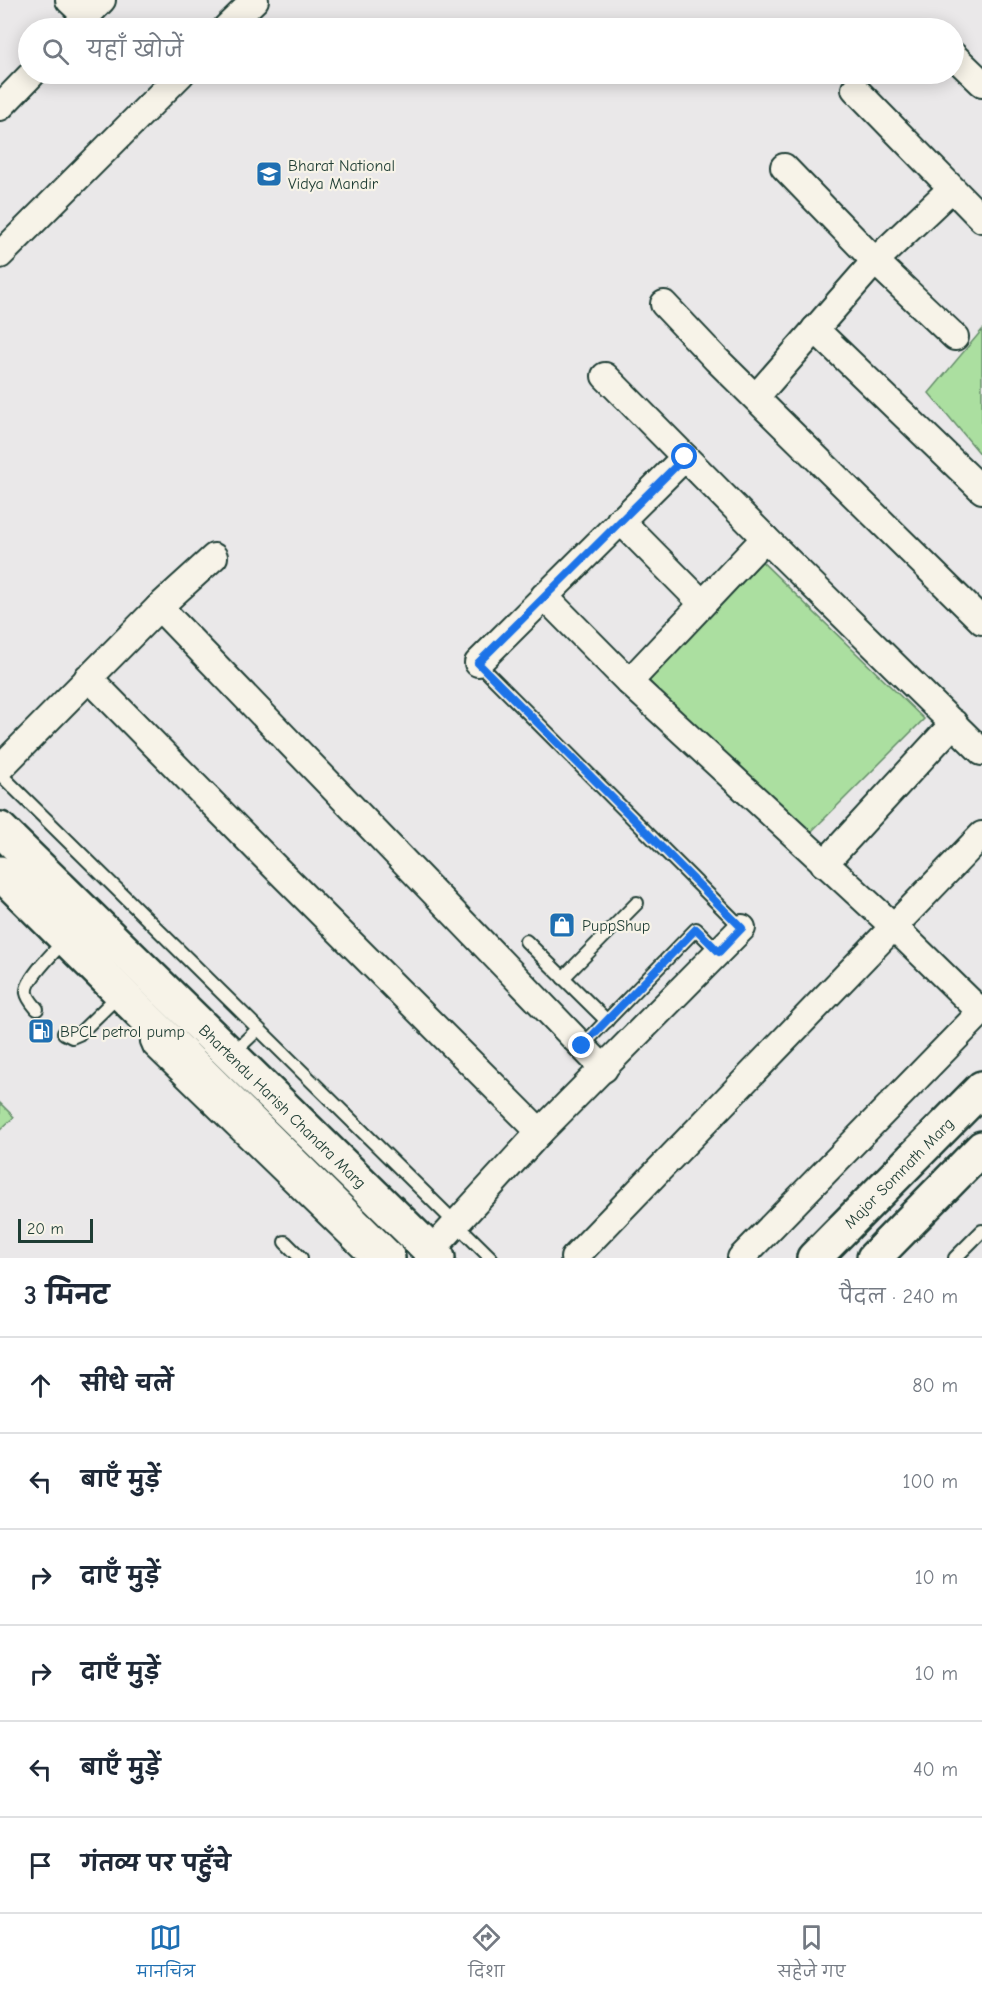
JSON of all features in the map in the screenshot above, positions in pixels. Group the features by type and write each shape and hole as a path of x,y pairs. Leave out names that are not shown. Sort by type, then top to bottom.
{"main road":[{"name":"Bhartendu Harish Chandra Marg","path":"0,829 435,1255"},
{"name":"Bhartendu Harish Chandra Marg","path":"0,873 388,1258"},
{"name":"Major Somnath Marg","path":"814,1258 979,1096"},
{"path":"874,1258 982,1148"}],"street":[{"path":"236,18 255,0"},
{"path":"964,66 982,83"},
{"path":"0,107 22,84"},
{"path":"0,255 171,84"},
{"path":"855,89 982,219"},
{"path":"784,167 875,261 955,337"},
{"path":"756,397 875,261 951,189"},
{"path":"664,304 982,621"},
{"path":"815,329 982,490"},
{"path":"605,376 982,752"},
{"path":"478,663 685,457"},
{"path":"620,520 702,603"},
{"path":"629,682 765,538"},
{"path":"0,768 88,677 214,557"},
{"path":"544,596 629,682 894,927 982,1012 741,1258"},
{"path":"159,607 604,1069"},
{"path":"88,677 540,1132"},
{"path":"824,864 954,723"},
{"path":"574,1258 982,835"},
{"path":"435,1255 456,1224 540,1132 742,928"}],"lane":[{"path":"478,663 742,928"},
{"path":"0,774 491,1258"},
{"path":"563,978 637,903"},
{"path":"582,1046 696,929 719,952"},
{"path":"37,1009 27,996 26,990 32,979 66,939"},
{"path":"526,941 607,1021"},
{"path":"64,1033 72,1037 79,1034 121,993"},
{"path":"146,1018 150,1049 365,1258"},
{"path":"231,1055 258,1029"},
{"path":"955,1258 982,1231"},
{"path":"285,1242 301,1258"}],"green space":[{"path":"982,330 982,456 929,393"},
{"path":"752,552 924,719 801,842 638,669"},
{"path":"0,1103 14,1117 0,1130"}],"place":[{"name":"Bharat National Vidya Mandir","path":"269,174"},
{"name":"PuppShup","path":"562,925"},
{"name":"BPCL petrol pump","path":"41,1031"}],"route":[{"path":"582,1046 696,929 719,952 742,928 478,663 685,457"}]}
